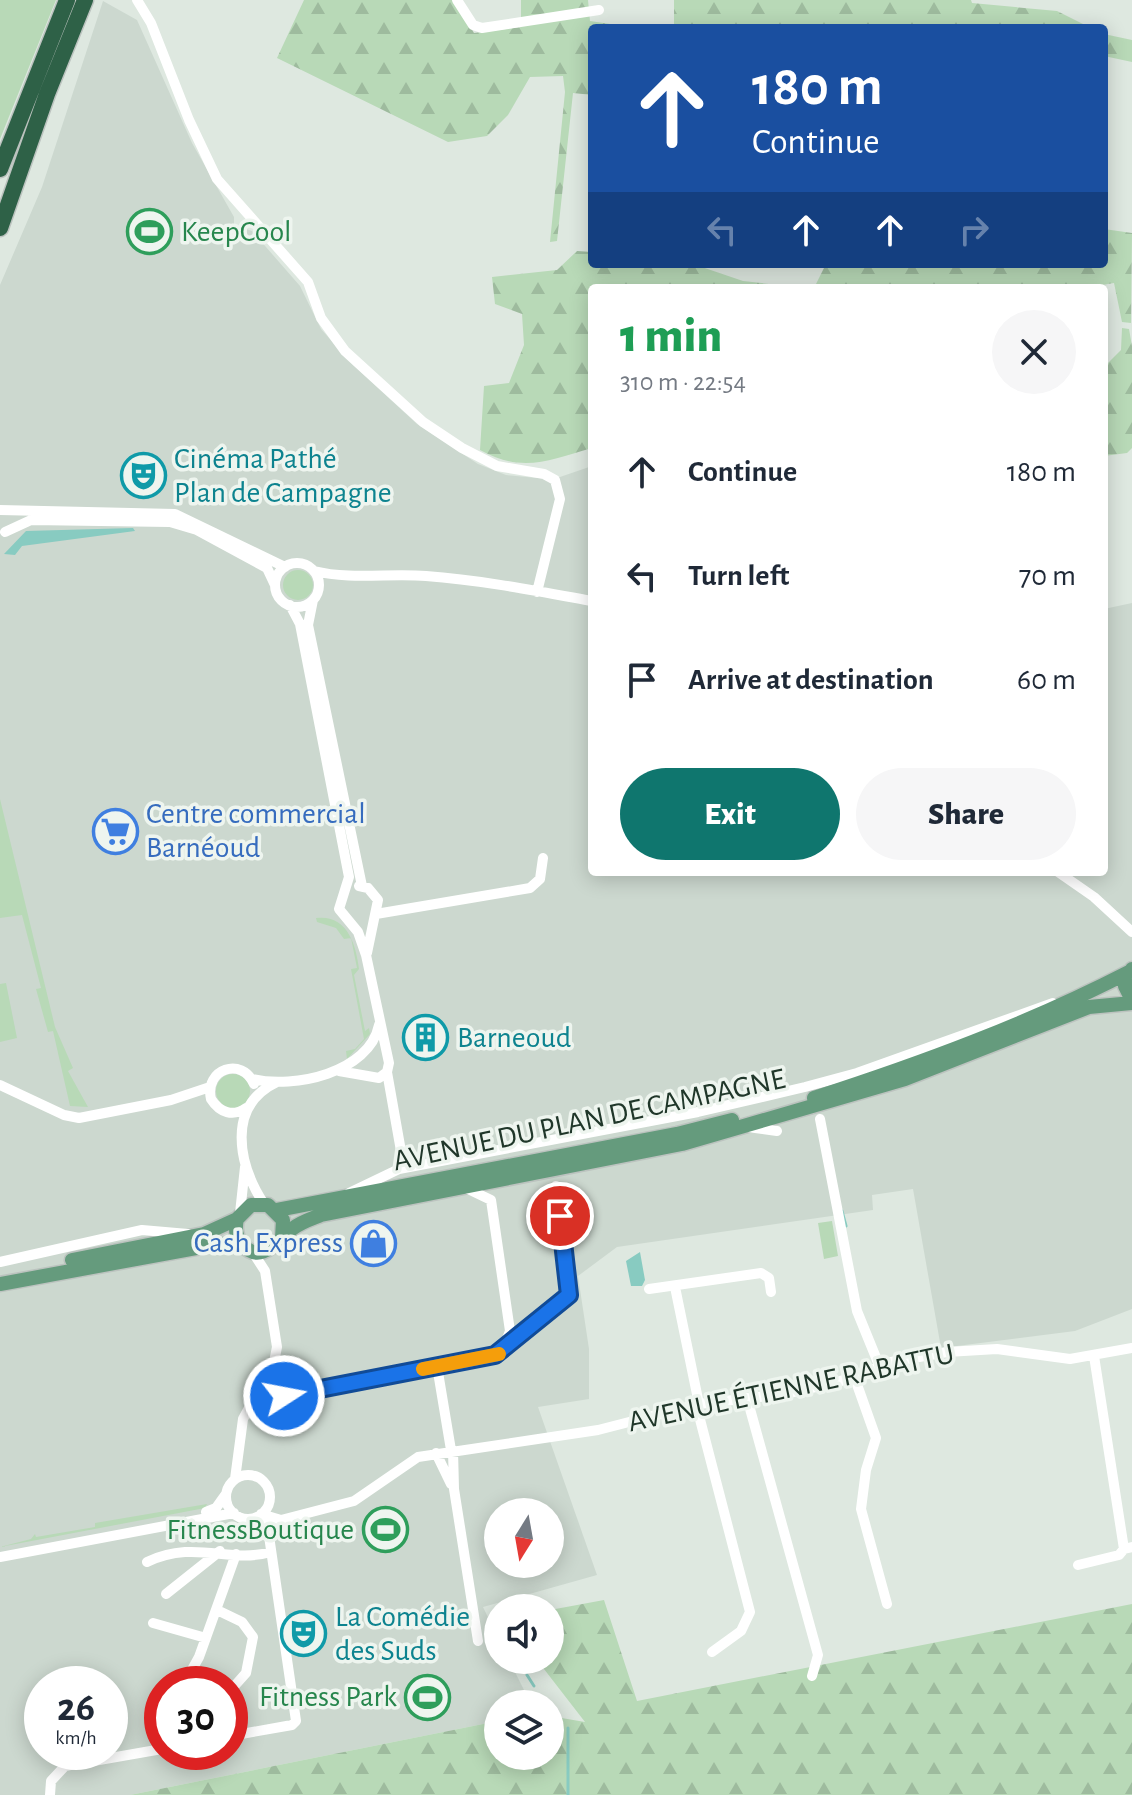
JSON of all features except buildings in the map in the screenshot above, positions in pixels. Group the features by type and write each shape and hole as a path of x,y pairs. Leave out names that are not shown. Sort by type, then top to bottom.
{"highway":[{"path":"0,169 67,0"},
{"path":"0,228 52,79 85,0"}],"main road":[{"name":"AVENUE DU PLAN DE CAMPAGNE","path":"270,1207 337,1200 728,1121 898,1071 1082,997 1131,971"},
{"path":"1131,971 1125,986 1132,1002"},
{"name":"AVENUE DU PLAN DE CAMPAGNE","path":"279,1242 300,1224 321,1215 682,1144 746,1126 905,1079 1089,1007 1132,1002"},
{"path":"0,1275 198,1236 239,1216 251,1205 270,1207 283,1220 279,1242 261,1252 218,1244 0,1284"},
{"path":"239,1216 237,1236 246,1248"}],"street":[{"path":"137,0 151,23 189,120 217,179 308,282 321,318 345,351 423,422 462,448 497,466 544,474 555,480 560,499 537,592"},
{"path":"457,0 473,25 482,28 599,10"},
{"path":"0,511 175,514 285,567 302,564 314,571 349,577 426,576 588,600"},
{"path":"0,511 5,520 2,536"},
{"path":"2,536 31,520 170,522 197,530 267,568 279,596 299,619 349,888 339,904 341,915 351,923 366,955 388,1058 387,1072 404,1168"},
{"path":"275,585 285,567"},
{"path":"314,571 315,596 308,625 362,886 378,900 405,909"},
{"path":"290,605 302,606 349,577"},
{"path":"351,923 362,924 374,916 405,909 530,888 540,879 543,858"},
{"path":"1064,876 1094,897 1132,932"},
{"path":"349,888 362,886"},
{"path":"366,955 378,900"},
{"path":"337,1200 381,1174 404,1168 698,1112 857,1073 1039,1006 1082,997"},
{"path":"339,1071 369,1050 379,1023"},
{"path":"369,1050 382,1051 388,1058"},
{"path":"360,1059 364,1074"},
{"path":"211,1099 210,1087 215,1076 225,1069 241,1069 252,1079 280,1081 339,1071 379,1078 387,1072"},
{"path":"252,1079 254,1096"},
{"path":"241,1135 254,1096 280,1081"},
{"path":"0,1085 64,1115 79,1118 182,1097 210,1087"},
{"path":"182,1097 211,1099 227,1113 241,1135 246,1161 270,1207"},
{"path":"227,1113 248,1107"},
{"path":"698,1112 728,1121"},
{"path":"820,1119 855,1306 879,1365"},
{"path":"746,1126 777,1131"},
{"path":"239,1216 246,1161"},
{"path":"261,1386 284,1396 495,1355 569,1295 556,1186"},
{"path":"466,1188 491,1200 510,1331 505,1347"},
{"path":"0,1262 142,1230 198,1236"},
{"path":"0,1555 211,1511 235,1479 247,1408 277,1352 269,1264 279,1242"},
{"path":"246,1248 261,1260 269,1286"},
{"path":"649,1289 761,1273 769,1278 771,1292"},
{"path":"675,1287 697,1404 750,1612 741,1631 712,1652"},
{"name":"AVENUE ÉTIENNE RABATTU","path":"286,1519 330,1510 360,1499 410,1461 436,1453 598,1430 697,1404 784,1394 854,1376 879,1365 947,1352 997,1349 1057,1359 1094,1356 1132,1348"},
{"path":"1078,1565 1119,1555 1128,1548 1094,1356"},
{"path":"437,1366 452,1450 454,1489 478,1641"},
{"path":"854,1376 876,1438 866,1470 861,1509 887,1604"},
{"path":"747,1398 818,1655 812,1676"},
{"path":"240,1443 247,1465 268,1489 269,1500 286,1519"},
{"path":"436,1453 454,1489"},
{"path":"235,1479 245,1475 256,1477"},
{"path":"226,1494 234,1513"},
{"path":"248,1733 292,1725 296,1721 270,1550 261,1514 269,1500"},
{"path":"0,1555 234,1513 247,1519 263,1535 270,1550"},
{"path":"247,1519 261,1514 286,1519"},
{"path":"270,1550 272,1533 286,1519"},
{"path":"147,1562 180,1552 220,1551 251,1557 270,1550"},
{"path":"166,1594 220,1551"},
{"path":"193,1666 217,1610 236,1554"},
{"path":"217,1610 242,1622 253,1637 247,1666"},
{"path":"153,1623 206,1638"},
{"path":"50,1795 51,1781 65,1766 144,1752"}],"shaded area":[{"path":"103,1 137,20 192,143 234,217 234,225 252,231 300,286 321,329 353,365 417,424 478,464 506,475 537,478 560,477 588,467 588,876 1108,876 1108,608 1132,603 1132,1309 1075,1331 941,1348 913,1189 872,1195 873,1210 617,1247 578,1276 589,1349 589,1399 538,1407 597,1575 529,1594 484,1594 484,1674 516,1674 524,1690 484,1690 484,1724 130,1795 0,1795 0,285 42,187"}],"green space":[{"path":"0,0 56,0 0,139"},
{"path":"304,0 454,0 474,33 521,27 521,0 588,0 590,21 610,24 588,24 588,95 573,93 557,241 550,242 565,92 563,76 530,77 508,115 487,136 448,142 277,58"},
{"path":"674,0 971,0 972,3 1057,11 1083,24 674,24"},
{"path":"1108,35 1132,40 1132,62 1108,57"},
{"path":"1108,230 1132,233 1131,323 1122,322 1114,283 816,284 824,268 1108,268"},
{"path":"577,251 588,252 588,268 705,268 743,281 770,284 588,284 588,449 535,462 522,463 495,457 480,450 484,386 509,383 524,345 522,314 495,304 492,277 557,270"},
{"path":"1122,328 1129,329 1132,346 1132,448 1127,453 1108,455 1108,363 1121,350"},
{"path":"298,570 304,571 312,579 312,591 304,599 298,600 292,599 284,591 283,585 284,579 292,571"},
{"path":"0,799 55,1027 73,1068 68,1071 88,1107 70,1106 53,1031 48,1032 36,989 41,988 22,915 0,918"},
{"path":"316,918 335,921 351,938 344,939 336,928 317,922"},
{"path":"351,939 359,969 354,975 365,1031 369,1028 370,1034 347,1059 346,1051 355,1049 364,1039 351,969 357,968"},
{"path":"6,983 17,1038 0,1042 0,984"},
{"path":"233,1074 245,1079 250,1091 245,1103 233,1108 221,1103 216,1091 221,1079"},
{"path":"832,1221 838,1256 824,1259 818,1223"},
{"path":"207,1504 205,1508 0,1547 31,1539 35,1534 36,1537 95,1527 95,1523"},
{"path":"604,1600 637,1701 1132,1604 1132,1795 130,1795 484,1724 484,1770 564,1770 564,1718 585,1722 564,1695 564,1690 560,1690 548,1674 564,1674 564,1607"}],"water":[{"path":"133,528 135,531 22,546 15,555 4,554 26,531"},
{"path":"640,1252 645,1280 642,1286 631,1286 626,1261"}],"waterway":[{"path":"842,1211 846,1226"},
{"path":"527,1675 534,1686"},
{"path":"568,1728 568,1795"}],"slow traffic":[{"path":"423,1369 499,1354"}],"place":[{"name":"KeepCool","path":"150,232"},
{"name":"Cinéma Pathé Plan de Campagne","path":"143,476"},
{"name":"Centre commercial Barnéoud","path":"115,831"},
{"name":"Barneoud","path":"426,1038"},
{"name":"Cash Express","path":"374,1243"},
{"name":"FitnessBoutique","path":"385,1530"},
{"name":"La Comédie des Suds","path":"304,1634"},
{"name":"Fitness Park","path":"428,1697"}],"route":[{"path":"284,1396 498,1354 569,1295 560,1216"}]}
